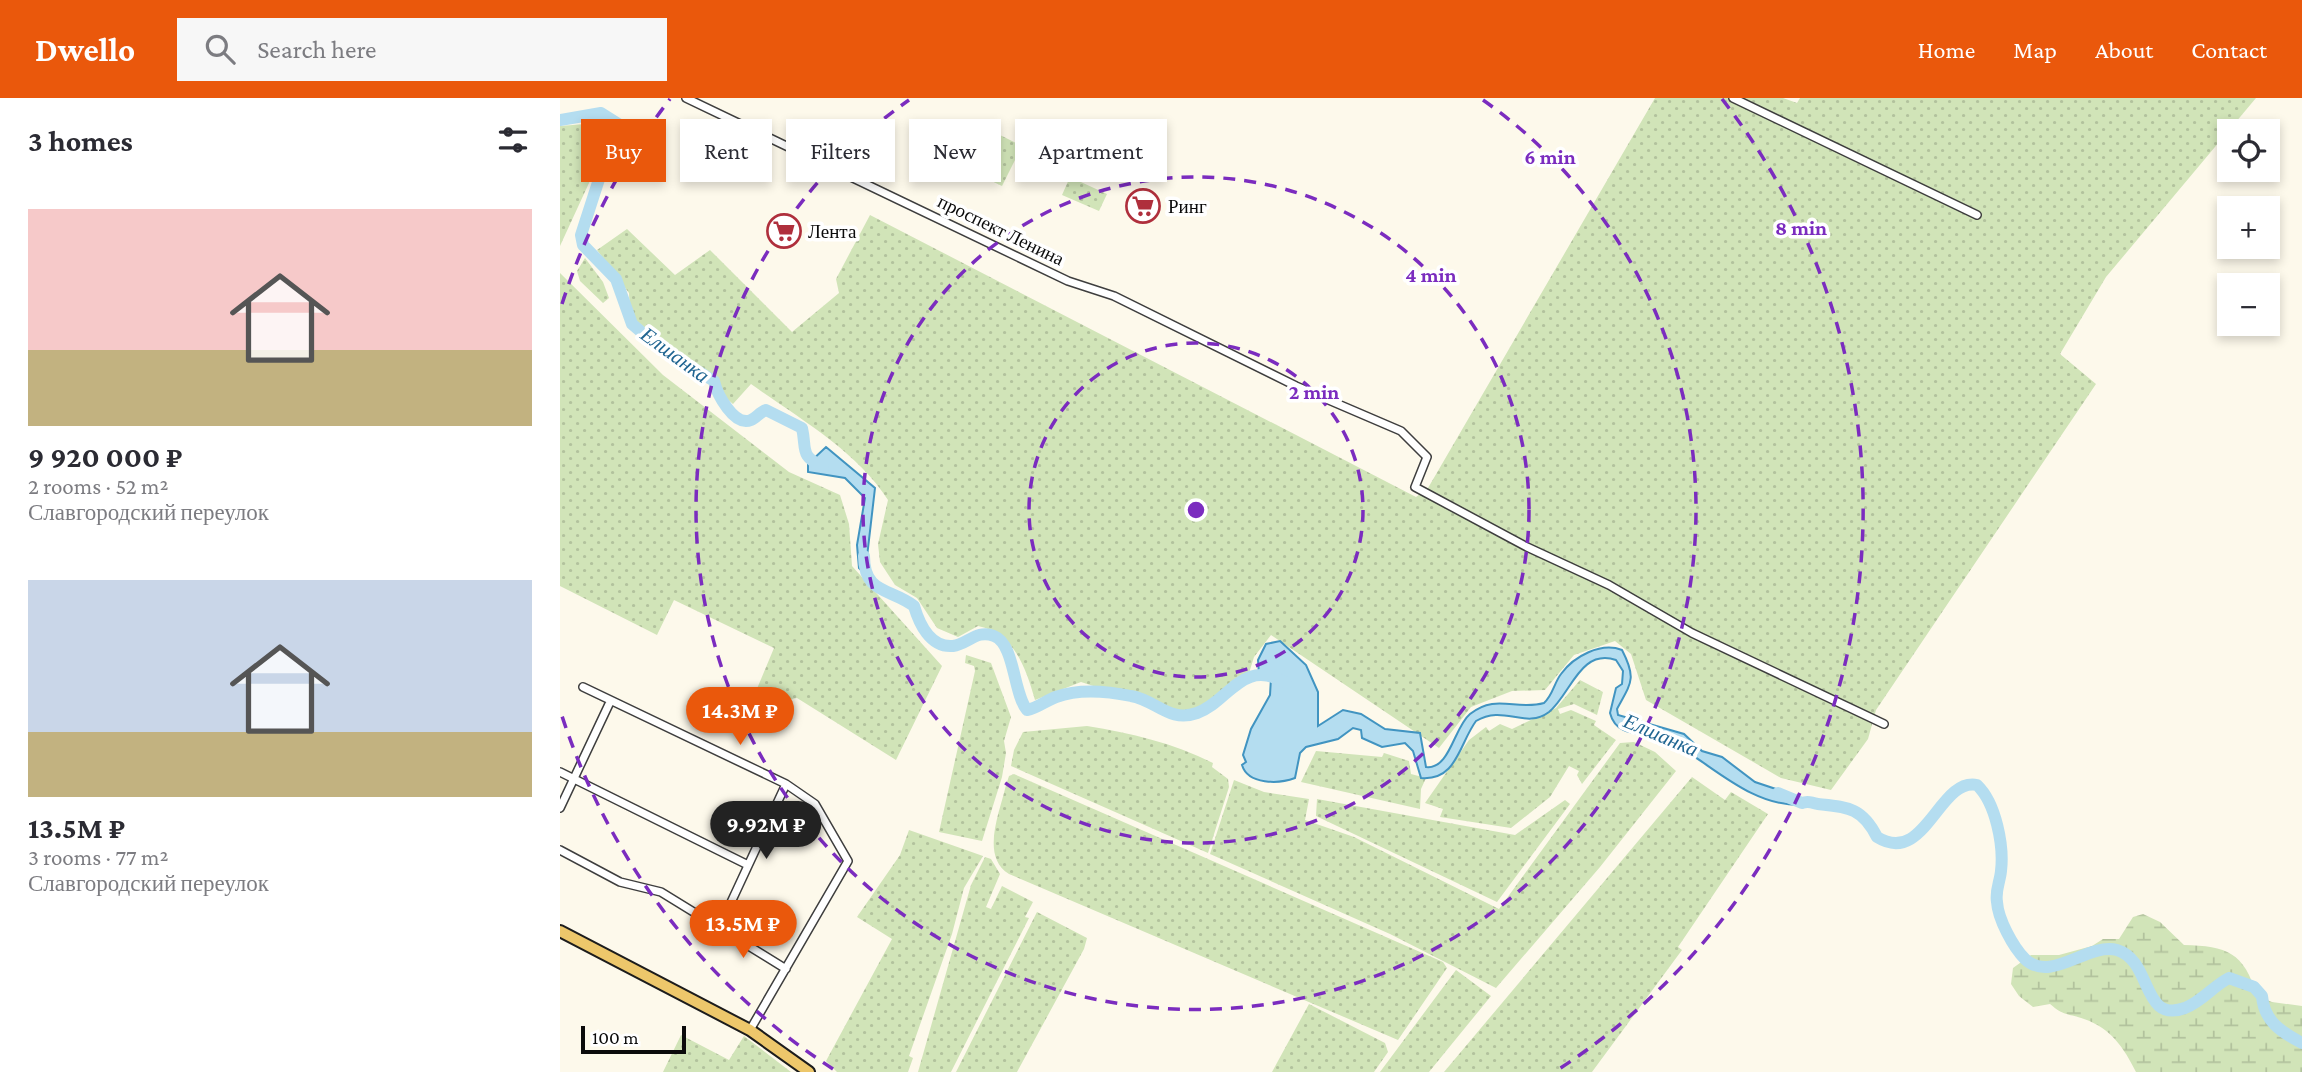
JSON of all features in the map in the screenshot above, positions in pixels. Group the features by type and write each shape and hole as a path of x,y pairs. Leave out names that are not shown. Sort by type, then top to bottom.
{"main road":[{"path":"560,931 750,1030 809,1072"}],"street":[{"name":"проспект Ленина","path":"686,98 879,187 1068,281 1114,296 1296,386 1401,431 1427,457 1415,487 1527,547 1609,584 1692,632 1884,724"},
{"path":"1733,98 1977,215"},
{"path":"583,687 786,784 815,804 848,861 750,1030"},
{"path":"560,808 610,702"},
{"path":"560,772 748,865"},
{"path":"720,926 786,784"},
{"path":"560,850 620,882 661,891 786,968"}],"green space":[{"path":"1655,98 1783,98 1797,103 1800,98 2256,98 2238,119 2217,119 2217,145 2106,277 2060,354 2096,384 1876,710 1868,739 1831,790 1781,778 1646,700 1631,654 1615,641 1574,655 1545,690 1512,691 1471,707 1439,748 1271,635 1254,657 1249,673 1195,710 1176,713 1081,682 1035,700 1023,664 1001,636 978,626 958,637 937,628 917,598 895,585 880,562 878,544 888,500 860,466 825,436 751,384 733,404 630,315 629,293 597,250 627,229 675,275 710,250 792,332 839,293 836,279 870,215 1416,497 1428,488"},
{"path":"581,124 581,182 589,182 560,246 560,126"},
{"path":"1001,136 1015,142 1015,160 1002,186 994,182 1001,182"},
{"path":"1068,182 1081,182 1107,194 1099,211 1062,195"},
{"path":"585,258 603,282 609,298 603,303 580,281 577,271"},
{"path":"560,273 663,375 789,472 840,495 849,524 852,566 942,666 896,760 797,698 777,702 756,691 774,648 674,600 657,635 560,586"},
{"path":"966,655 991,663 1011,717 1004,741 1006,753 1002,777 982,841 939,832 975,671 974,666 965,663"},
{"path":"1580,680 1603,692 1597,715 1574,704 1558,709 1560,714 1571,710 1596,721 1594,725 1616,740 1582,784 1577,775 1579,771 1569,766 1550,797 1511,828 1440,817 1443,809 1425,803 1469,740 1486,727 1489,731 1500,724 1512,729 1556,708"},
{"path":"1087,726 1152,740 1213,763 1212,767 1228,779 1229,787 1208,853 1011,766 1014,750 1023,732"},
{"path":"1634,742 1655,752 1676,771 1600,867 1496,988 1390,934 1210,854 1234,780 1264,792 1309,799 1305,820 1354,837 1499,909 1620,743"},
{"path":"1316,751 1382,757 1384,753 1409,761 1411,774 1426,778 1421,789 1420,809 1301,782"},
{"path":"1014,774 1443,962 1447,968 1398,1040 1009,874 1000,866 995,856 994,833 1009,776"},
{"path":"1692,777 1725,800 1731,792 1768,814 1678,947 1682,950 1592,1072 1444,1072"},
{"path":"1317,799 1515,835 1565,800 1570,804 1497,902 1316,816"},
{"path":"909,830 983,856 964,888 952,934 909,1056 913,1058 908,1072 837,1072 826,1061 892,939 857,917 900,855"},
{"path":"985,857 991,859 1000,874 986,907 991,909 1002,886 1033,902 1025,917 1029,918 951,1072 918,1072 971,885"},
{"path":"1037,912 1087,938 1084,949 1017,1072 956,1072"},
{"path":"2143,914 2160,922 2184,945 2212,947 2232,954 2246,970 2257,996 2272,1002 2302,1006 2302,1072 2136,1072 2121,1047 2102,1028 2063,1013 2050,1004 2033,1007 2019,996 2011,984 2013,968 2031,955 2059,955 2092,946 2103,939 2119,939 2133,917"},
{"path":"1456,970 1491,996 1429,1072 1380,1072"},
{"path":"1309,1004 1385,1043 1388,1052 1374,1072 1272,1072"},
{"path":"681,1035 729,1060 744,1036 791,1072 663,1072"}],"water":[{"path":"826,447 875,488 865,574 859,568 857,545 865,498 845,478 808,472 808,464"},
{"path":"1280,641 1306,665 1318,692 1318,726 1343,710 1361,714 1385,729 1420,733 1426,767 1441,762 1464,720 1479,708 1497,703 1544,703 1566,667 1580,656 1597,649 1622,650 1631,675 1626,693 1617,709 1618,715 1684,734 1702,751 1722,757 1755,782 1797,796 1791,800 1799,805 1763,798 1747,791 1669,741 1619,728 1610,713 1616,688 1622,684 1623,671 1616,660 1604,658 1585,666 1557,704 1540,717 1531,719 1496,715 1476,721 1456,759 1442,774 1421,778 1413,751 1405,743 1382,747 1362,738 1361,730 1353,728 1338,739 1306,747 1300,753 1295,778 1273,782 1257,779 1245,772 1242,765 1246,762 1243,755 1251,729 1270,695 1271,678 1264,673 1259,675 1258,660 1266,644"}],"waterway":[{"name":"Елшанка","path":"560,120 601,113 620,125 622,138 601,173 581,235 583,245 616,279 632,324 660,348 714,381 727,408 738,419 751,420 766,410 802,428 807,455 823,467"},
{"name":"Елшанка","path":"864,556 865,568 873,584 914,606 922,627 938,643 953,646 983,634 994,636 1001,641 1010,658 1022,702 1027,710 1065,694 1094,691 1140,698 1170,713 1187,715 1208,707 1247,678 1271,676 1286,683"},
{"name":"Елшанка","path":"1778,793 1802,803 1853,810 1866,820 1877,837 1894,843 1908,840 1920,832 1952,794 1964,786 1977,785 1994,814 2000,838 2002,861 1997,894 1998,909 2007,932 2025,959 2046,967 2106,949 2117,950 2128,956 2137,966 2154,1000 2171,1011 2191,1005 2229,978 2254,987 2262,996 2266,1012 2275,1025 2302,1043"}],"place":[{"name":"Ринг","path":"1143,206"},
{"name":"Лента","path":"784,231"}]}
